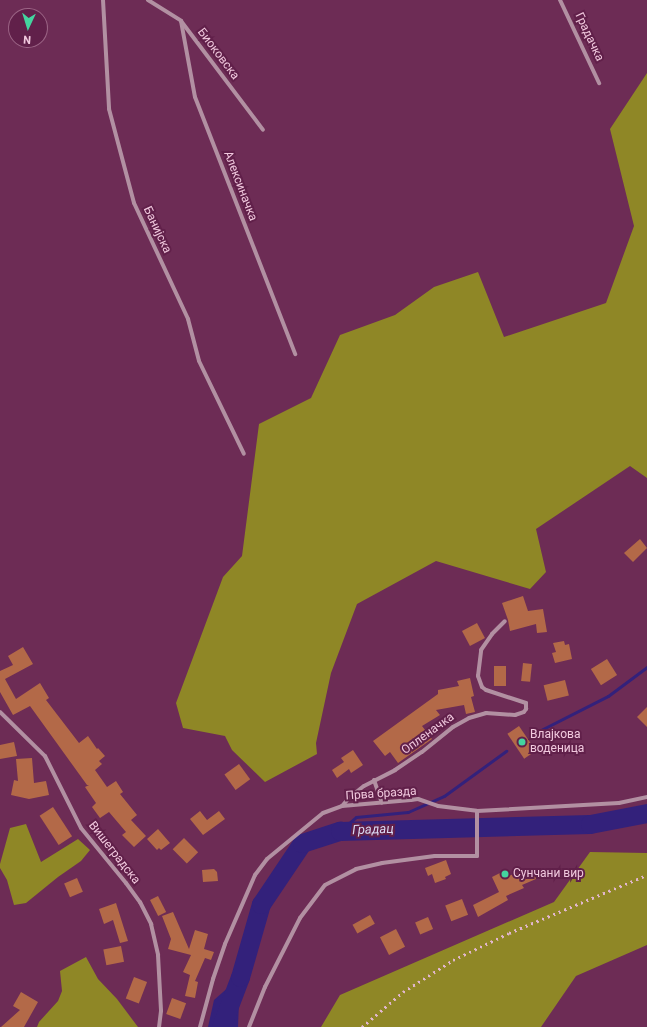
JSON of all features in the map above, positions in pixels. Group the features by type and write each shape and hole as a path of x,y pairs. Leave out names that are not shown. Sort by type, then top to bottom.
{"street":[{"name":"Банијска","path":"103,0 109,110 134,202 188,319 199,361 244,454"},
{"name":"Биоковска","path":"148,0 181,21 263,130"},
{"name":"Градачка","path":"560,0 599,83"},
{"name":"Алексиначка","path":"181,21 195,97 294,354"},
{"name":"Опленачка","path":"342,806 349,798 374,780 395,770 422,752 454,727 469,718 486,713 515,715 524,712 528,706 526,703 486,690 482,687 478,676 481,650 492,634 506,621"},
{"name":"Вишеградска","path":"0,712 45,756 81,828 140,902 151,924 158,955 161,1011 159,1027"},
{"path":"374,780 382,803"},
{"name":"Прва бразда","path":"200,1027 213,978 225,944 255,875 267,859 323,814 342,806 411,800 423,800 438,806 477,811 619,803 647,798"},
{"path":"249,1027 265,987 300,918 325,885 356,869 407,859 435,856 477,856 477,811"}],"shaded area":[{"path":"647,73 647,478 630,466 536,529 546,572 530,589 436,561 357,604 331,673 316,743 317,754 265,782 232,750 225,736 183,728 176,703 223,577 242,556 259,424 311,398 340,335 395,315 434,287 478,272 504,337 606,303 634,226 610,129"},
{"path":"26,824 41,862 78,839 90,850 81,861 58,877 26,903 14,905 7,880 0,868 0,864 10,828"},
{"path":"590,852 647,853 647,945 576,976 541,1027 321,1027 340,995 554,902"},
{"path":"86,957 98,979 117,999 138,1027 37,1027 39,1022 58,1001 62,991 60,971"},
{"path":"240,977 238,1027 208,1027 214,1000"}],"building":[{"path":"640,539 647,548 633,562 624,553"},
{"path":"523,596 528,611 543,609 547,632 537,633 536,624 510,631 502,603"},
{"path":"477,623 485,638 470,646 462,631"},
{"path":"564,641 565,645 569,644 572,659 555,663 552,653 556,652 553,643"},
{"path":"23,647 33,664 5,679 16,699 40,683 49,698 46,700 79,743 88,736 97,749 98,748 105,756 99,761 102,764 95,770 107,787 116,781 123,792 120,794 137,815 131,820 146,836 134,847 122,835 126,832 109,812 100,818 92,807 96,803 85,787 89,785 87,785 30,706 13,715 0,692 0,671 13,665 8,656"},
{"path":"607,659 617,675 601,685 591,669"},
{"path":"523,663 532,664 530,682 521,681"},
{"path":"494,666 506,666 506,686 494,686"},
{"path":"470,678 474,696 471,697 475,712 466,714 464,705 436,710 440,715 422,726 432,739 398,763 390,752 385,756 373,741 438,694 438,690 459,686 457,681"},
{"path":"565,680 569,696 548,701 544,685"},
{"path":"647,707 647,727 637,717"},
{"name":"Влајкова воденица","path":"519,726 536,751 524,759 507,734"},
{"path":"14,742 17,756 0,759 0,745"},
{"path":"353,750 363,765 351,773 349,769 337,778 332,770 344,762 341,758"},
{"path":"32,758 34,783 46,781 49,795 29,799 11,795 14,780 18,781 16,759"},
{"path":"239,764 250,779 236,790 224,775"},
{"path":"53,807 72,836 59,845 40,816"},
{"path":"200,811 207,820 219,811 225,819 203,835 190,819"},
{"path":"158,829 170,843 161,850 159,848 157,850 147,839"},
{"path":"184,838 198,852 187,863 173,849"},
{"path":"446,860 451,874 445,877 446,879 435,883 432,874 428,876 425,868"},
{"path":"532,868 536,879 522,885 524,888 506,896 508,900 478,917 473,905 499,892 492,877 500,873 502,878"},
{"path":"214,869 217,872 218,881 203,882 202,870"},
{"path":"77,878 83,892 70,897 64,883"},
{"path":"158,896 166,912 158,916 150,900"},
{"path":"462,899 468,915 451,921 445,905"},
{"path":"116,903 128,941 120,943 113,920 104,924 99,909"},
{"path":"173,912 189,949 195,930 208,934 204,949 214,952 211,960 205,958 195,981 198,982 195,998 185,996 190,975 183,972 191,955 168,949 171,939 162,916"},
{"path":"370,915 375,924 357,933 353,925"},
{"path":"428,917 433,929 420,934 415,922"},
{"path":"396,929 405,947 389,955 380,937"},
{"path":"121,946 124,962 106,965 103,949"},
{"path":"134,977 147,982 139,1003 126,998"},
{"path":"21,992 38,1002 24,1027 1,1027 20,1010 13,1006"},
{"path":"172,998 186,1003 180,1019 166,1014"}],"waterway":[{"path":"531,735 608,696 647,667"},
{"path":"340,831 356,817 408,812 444,796 506,751"},
{"name":"Градац","path":"221,1027 240,977 261,904 302,843 340,831 590,824 647,813"}],"railway":[{"path":"362,1027 403,992 453,960 509,933 647,875"}],"place":[{"name":"Влајкова воденица","path":"522,742"},
{"name":"Сунчани вир","path":"505,874"}]}
